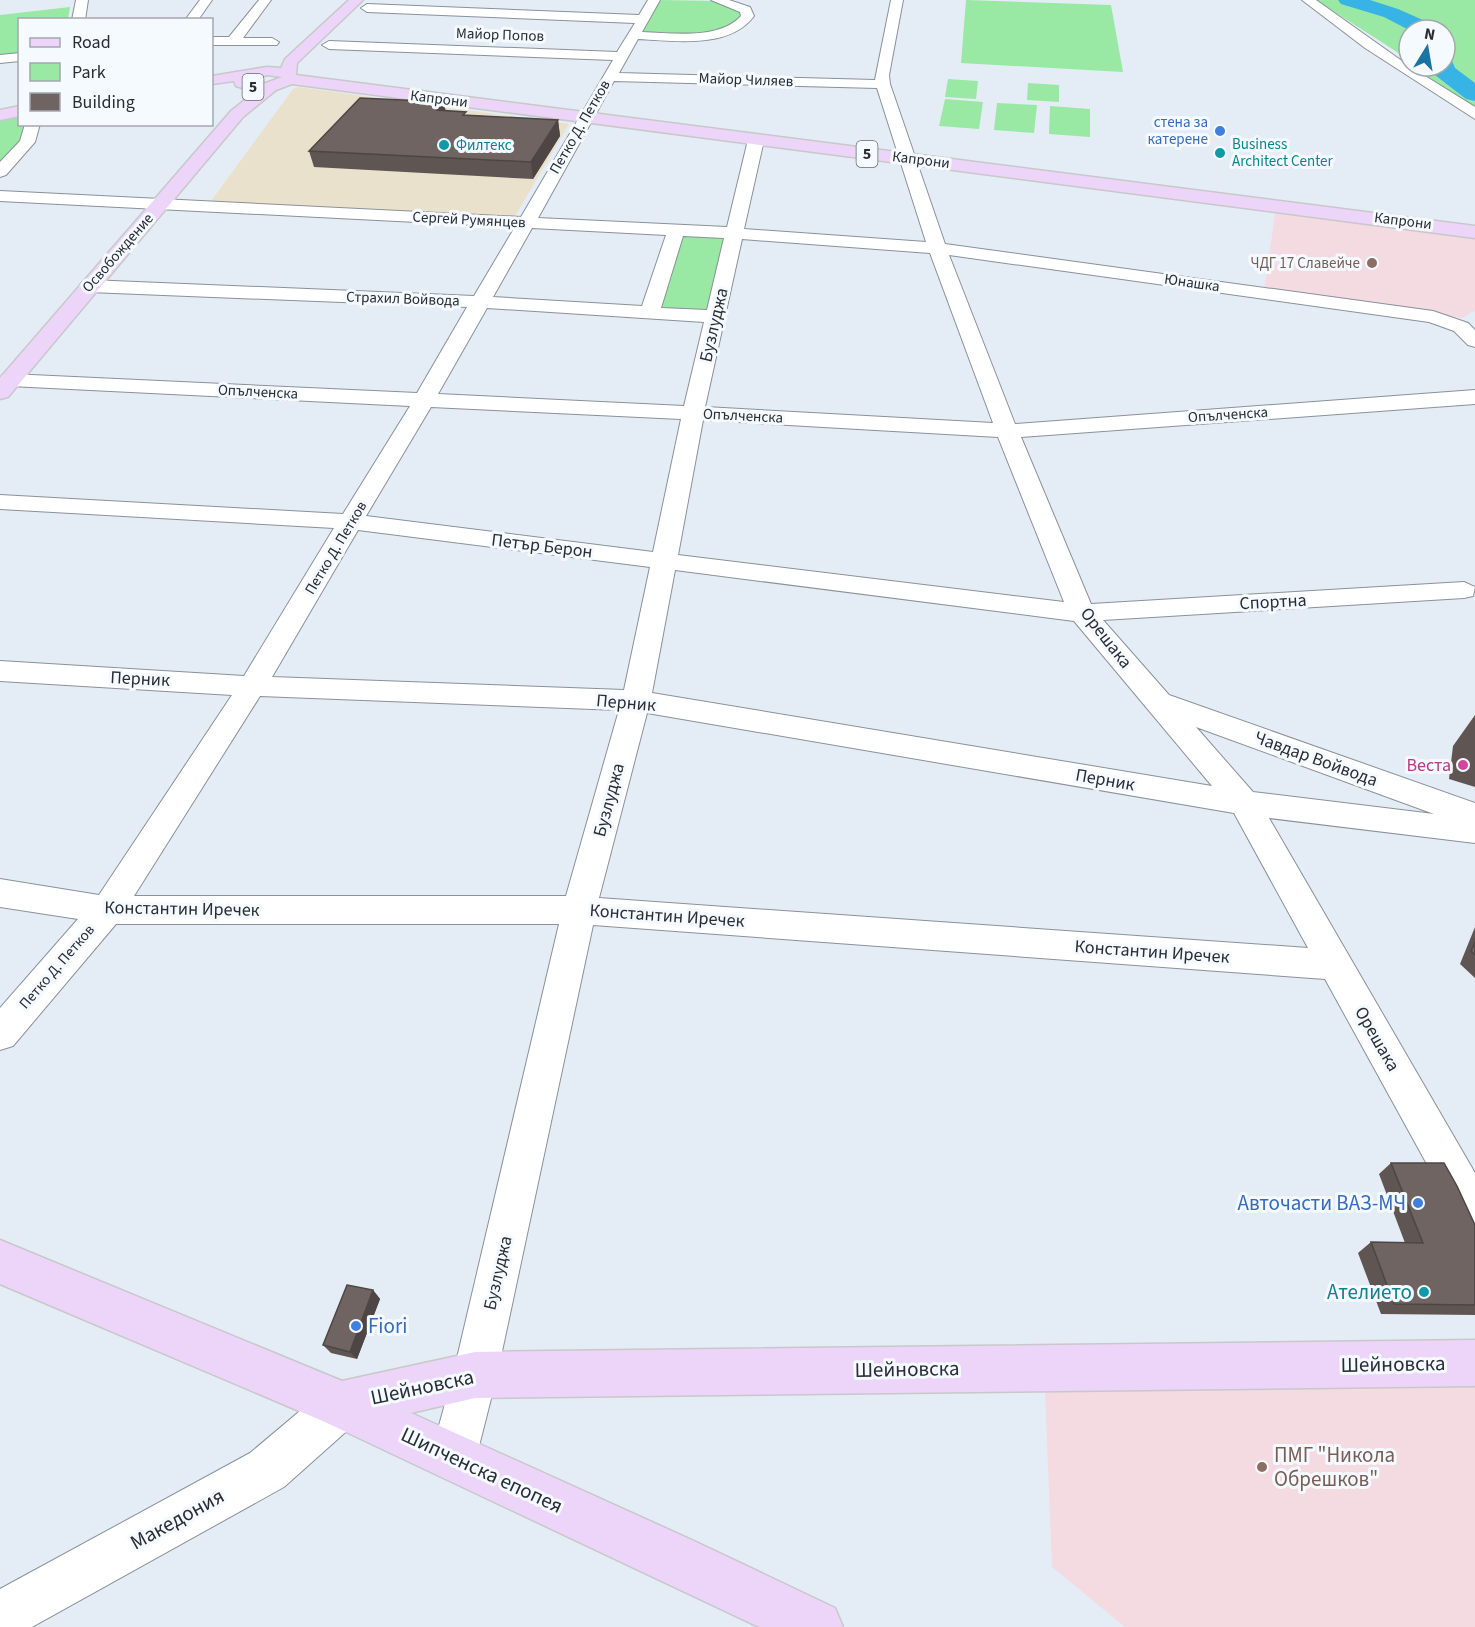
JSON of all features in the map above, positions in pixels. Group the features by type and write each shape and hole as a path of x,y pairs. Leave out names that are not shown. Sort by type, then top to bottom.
{"main road":[{"path":"325,10 338,0"},
{"name":"5","path":"254,79 271,87 288,76 290,62 366,3"},
{"name":"5","path":"254,79 296,37"},
{"name":"5","path":"254,79 288,76"},
{"name":"Капрони","path":"288,76 584,118 1445,226 1475,232"},
{"path":"213,80 254,79"},
{"path":"213,84 254,79"},
{"name":"Освобождение","path":"237,114 254,79"},
{"name":"Освобождение","path":"5,386 237,114 271,87"},
{"path":"0,114 18,111"},
{"name":"Шипченска епопея","path":"4,1265 342,1405 676,1559 816,1627"},
{"name":"Шейновска","path":"342,1405 475,1375 1475,1363"}],"street":[{"path":"78,18 82,0"},
{"path":"192,18 206,0"},
{"path":"233,41 265,0"},
{"path":"633,35 701,36 725,31 744,22 748,16 746,10 717,0"},
{"name":"Орешака","path":"897,0 882,75 883,84 937,248 1007,431 1082,613 1244,803 1475,1212"},
{"path":"1308,0 1370,45 1475,114"},
{"path":"366,3 648,10"},
{"name":"Петко Д. Петков","path":"0,1034 106,910 252,686 424,400 648,10"},
{"path":"213,41 272,42"},
{"name":"Майор Попов","path":"329,45 621,56"},
{"path":"0,59 18,57"},
{"name":"Майор Чиляев","path":"609,77 883,84"},
{"path":"0,172 27,142 32,126"},
{"name":"Бузлуджа","path":"453,1458 475,1375 579,910 636,701 693,413 756,140"},
{"name":"Сергей Румянцев","path":"0,196 676,230 937,248"},
{"path":"650,313 676,230"},
{"name":"Юнашка","path":"937,248 1446,320 1461,327 1475,341"},
{"name":"Страхил Войвода","path":"89,286 480,302 716,317"},
{"name":"Опълченска","path":"5,386 424,400 1007,431 1475,397"},
{"name":"Петър Берон","path":"0,502 352,522 1082,613"},
{"name":"Спортна","path":"1082,613 1464,590"},
{"name":"Перник","path":"0,671 252,686 636,701 1244,803"},
{"name":"Чавдар Войвода","path":"1156,702 1475,816"},
{"path":"1244,803 1475,831"},
{"name":"Константин Иречек","path":"0,893 106,910 579,910 1335,965"},
{"name":"Македония","path":"0,1617 267,1470 342,1405"}],"shaded area":[{"path":"298,87 569,124 514,218 211,201 293,89"},
{"name":"ЧДГ 17 Славейче","path":"1276,208 1475,236 1475,310 1463,318 1264,290"},
{"name":"ПМГ \"Никола Обрешков\"","path":"1475,1363 1475,1627 1125,1627 1052,1567 1044,1367"}],"green space":[{"path":"658,0 717,1 742,11 742,18 732,26 707,34 638,34"},
{"path":"966,0 1111,5 1123,72 961,63"},
{"path":"1316,0 1475,0 1475,110 1429,78 1457,78 1457,18 1397,18 1397,52"},
{"path":"70,7 68,18 18,18 18,56 0,58 0,15"},
{"path":"948,79 978,81 976,99 945,97"},
{"path":"1028,83 1059,85 1059,102 1027,100"},
{"path":"945,99 983,102 979,129 939,126"},
{"path":"997,103 1037,105 1034,133 994,130"},
{"path":"1050,106 1090,109 1090,137 1049,134"},
{"path":"18,115 18,126 29,126 22,143 0,166 0,118"},
{"path":"679,234 729,237 712,312 656,309"}],"building":[{"name":"Филтекс","path":"360,98 444,102 437,110 466,112 463,115 558,120 531,162 309,151"},
{"path":"1475,942 1475,955 1471,951"},
{"path":"1391,1163 1444,1163 1475,1225 1475,1305 1394,1304 1371,1242 1423,1243"},
{"path":"347,1285 373,1290 350,1352 323,1345"}],"waterway":[{"path":"1348,0 1401,18"},
{"path":"1454,78 1475,94"}],"place":[{"name":"стена за катерене","path":"1220,131"},
{"name":"Филтекс","path":"444,145"},
{"name":"Business Architect Center","path":"1220,153"},
{"name":"ЧДГ 17 Славейче","path":"1372,263"},
{"name":"Веста","path":"1463,765"},
{"name":"Авточасти ВАЗ-МЧ","path":"1418,1203"},
{"name":"Ателието","path":"1424,1292"},
{"name":"Fiori","path":"356,1326"},
{"name":"ПМГ \"Никола Обрешков\"","path":"1262,1467"}]}
